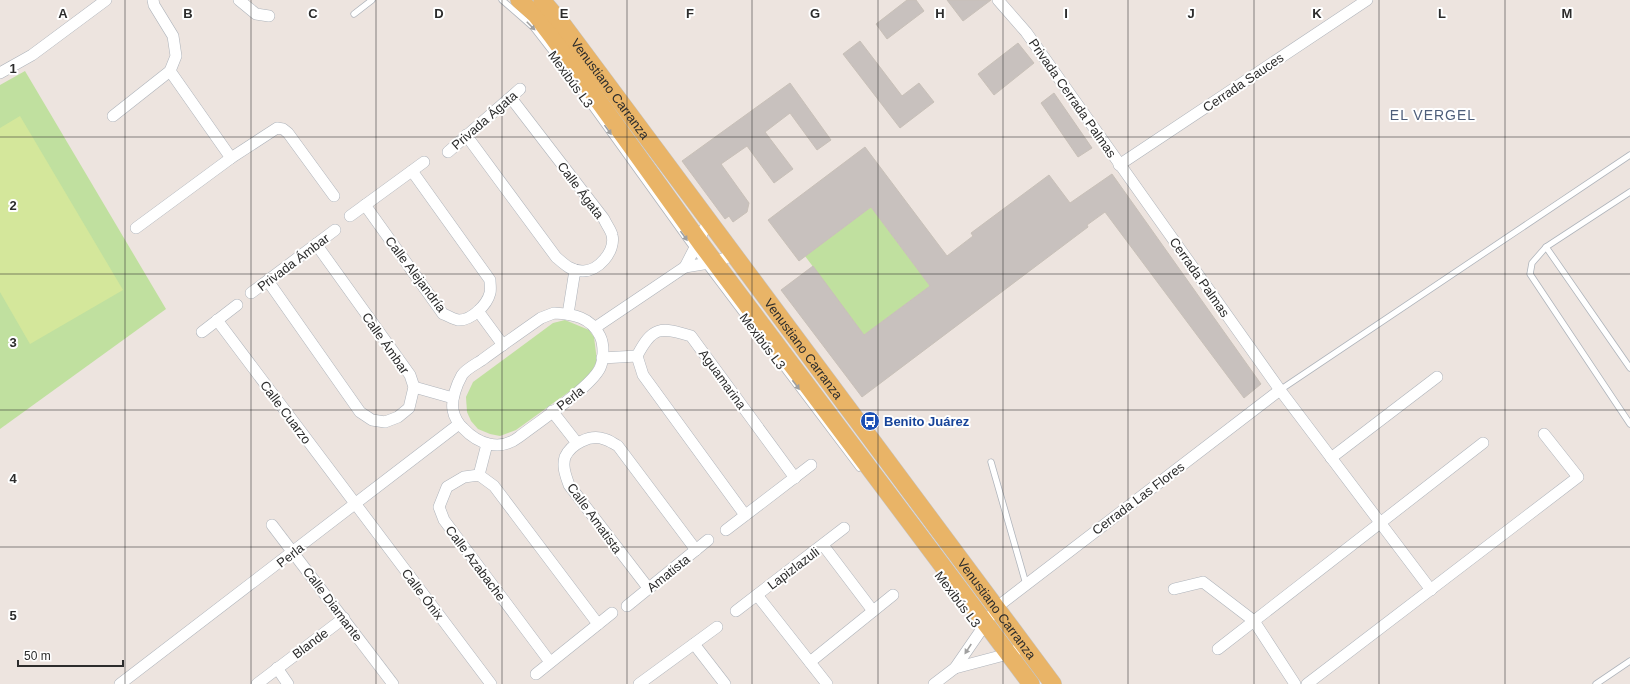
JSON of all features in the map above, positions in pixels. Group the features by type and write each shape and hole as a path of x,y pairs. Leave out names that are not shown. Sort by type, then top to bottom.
{"main road":[{"path":"519,0 536,15 558,22"},
{"path":"542,0 558,22"},
{"name":"Venustiano Carranza","path":"558,22 696,244 1002,655 1030,684"},
{"name":"Venustiano Carranza","path":"558,22 999,605 1025,646 1053,684"}],"street":[{"path":"0,73 32,55 106,0"},
{"path":"113,116 170,71 176,56 173,36 154,5 153,0"},
{"path":"239,0 256,14 270,16"},
{"name":"Privada Cerrada Palmas","path":"998,0 1026,32 1119,165"},
{"name":"Cerrada Sauces","path":"1119,165 1351,4 1367,0"},
{"path":"170,71 230,158"},
{"name":"Privada Ágata","path":"448,152 520,89"},
{"name":"Calle Ágata","path":"510,98 604,219 612,234 612,247 607,258 598,265 584,272 575,270"},
{"path":"136,228 230,158 277,128 283,128 334,196"},
{"path":"466,135 556,257 566,266 575,270 568,314"},
{"path":"350,216 424,162"},
{"name":"Cerrada Palmas","path":"1119,165 1280,390 1431,590"},
{"name":"Calle Alejandría","path":"365,205 443,314 458,320 469,318 487,301 490,292 490,280 412,171"},
{"path":"685,267 708,222"},
{"name":"Privada Ámbar","path":"251,293 335,230"},
{"name":"Calle Ámbar","path":"268,281 360,412 372,420 385,422 398,417 409,408 414,387 410,375 316,244"},
{"path":"598,624 494,486 479,474 487,444 472,438 459,424 453,410 453,398 463,374 541,318 554,313 568,314 582,318 596,327 685,267 710,263 733,255"},
{"path":"202,332 237,305"},
{"path":"478,311 503,345"},
{"name":"Calle Cuarzo","path":"217,320 355,504"},
{"name":"Perla","path":"487,444 497,445 514,441 590,382 600,368 602,358 603,341 596,327"},
{"name":"Aguamarina","path":"636,356 650,335 665,329 690,336 795,478"},
{"path":"602,358 636,356 643,376 746,515"},
{"path":"1331,458 1437,377"},
{"path":"414,387 453,398"},
{"name":"Cerrada Las Flores","path":"955,668 981,627 999,605 1280,390"},
{"path":"552,411 577,443 591,438 604,438 618,446 696,550"},
{"name":"Perla","path":"120,684 459,424"},
{"path":"1307,684 1578,477 1544,434"},
{"name":"Calle Amatista","path":"577,443 566,457 564,470 569,485 649,589"},
{"path":"1218,649 1483,443"},
{"path":"726,530 811,465"},
{"name":"Calle Azabache","path":"479,474 464,477 447,487 439,507 444,520 550,662"},
{"name":"Calle Ónix","path":"355,504 492,684"},
{"name":"Calle Diamante","path":"272,525 393,684"},
{"path":"823,545 844,528"},
{"name":"Amatista","path":"627,606 708,540"},
{"name":"Lapizlazuli","path":"827,684 758,595 823,545 873,611"},
{"path":"1174,589 1203,582 1254,621 1295,684"},
{"path":"736,611 758,595"},
{"path":"810,662 894,595"},
{"path":"536,674 612,613"},
{"name":"Blande","path":"257,684 344,618"},
{"path":"639,684 717,626"},
{"path":"694,644 725,684"},
{"path":"934,684 955,668 1002,655 1025,646"},
{"path":"277,668 288,684"}],"lane":[{"path":"354,14 372,0"},
{"name":"Mexibús L3","path":"502,0 533,28 541,38 696,244"},
{"path":"558,22 744,261 999,605 1061,684"},
{"path":"1280,390 1630,155"},
{"path":"1630,192 1546,248 1532,263 1530,274 1630,424"},
{"path":"1546,248 1630,368"},
{"name":"Mexibús L3","path":"710,263 862,473"},
{"path":"991,462 1026,584"},
{"path":"1596,684 1630,661"}],"green space":[{"path":"25,71 166,309 0,429 0,85"},
{"path":"20,116 123,290 30,344 0,292 0,128"},
{"path":"871,207 930,286 864,335 805,256"},
{"path":"565,320 589,330 594,337 597,361 588,378 516,430 500,436 478,429 471,421 467,412 466,397 473,382 553,323"}],"building":[{"path":"907,0 916,0 924,11 887,39 876,24"},
{"path":"947,0 991,0 963,21"},
{"path":"860,41 902,96 919,83 934,102 900,128 843,54"},
{"path":"1018,43 1034,63 994,95 978,74"},
{"path":"790,83 831,140 817,150 790,113 765,132 793,169 774,183 747,146 721,164 749,203 747,212 733,222 729,216 725,219 682,161"},
{"path":"1054,93 1092,148 1078,157 1041,103"},
{"path":"865,147 947,256 973,236 971,233 1049,175 1070,203 1112,174 1261,384 1244,398 1105,212 1087,225 1088,227 862,397 781,290 813,266 864,335 930,286 871,207 799,261 768,220"}],"place":[{"name":"Benito Juárez","path":"870,421"}],"district":[{"name":"EL VERGEL","path":"1433,115"}]}
